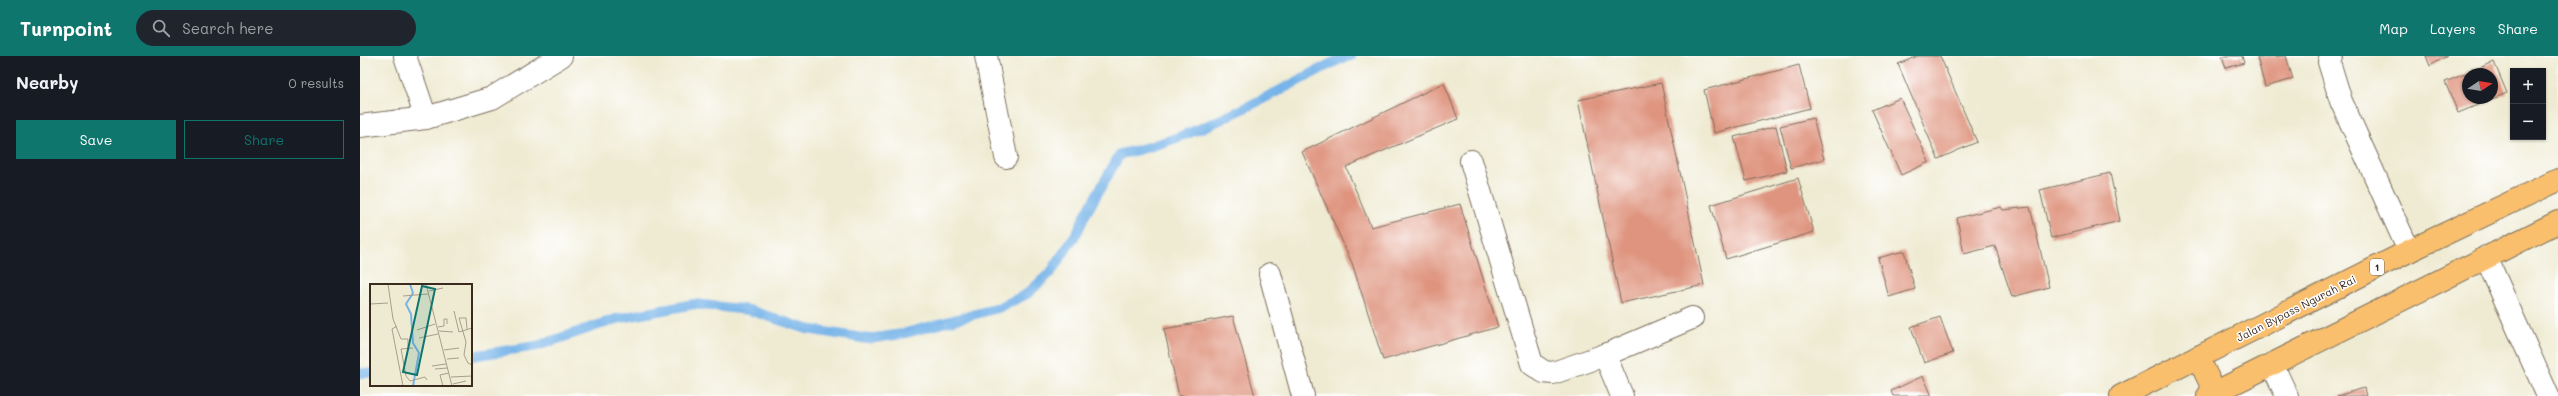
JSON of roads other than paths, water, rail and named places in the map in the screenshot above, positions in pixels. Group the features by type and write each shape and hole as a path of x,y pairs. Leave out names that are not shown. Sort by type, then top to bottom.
{"highway":[{"name":"Jalan Bypass Ngurah Rai","path":"2121,396 2410,251 2558,180"},
{"path":"2198,357 2212,394 2558,222"}],"street":[{"path":"405,56 426,118"},
{"path":"360,126 426,118 492,98 561,56"},
{"path":"986,56 1006,157"},
{"path":"2331,56 2329,62 2342,101 2410,251"},
{"path":"1470,162 1532,364 1544,372 1553,373 1605,355 1692,318"},
{"path":"2486,257 2548,396"},
{"path":"1270,274 1303,396"},
{"path":"1605,355 1622,396"},
{"path":"2272,364 2287,396"}],"waterway":[{"path":"472,356 537,346 616,319 694,304 749,310 807,329 868,339 902,334 998,308 1027,294 1051,272 1078,231 1084,217 1120,154 1149,147 1205,126 1260,101 1340,59 1351,56"},
{"path":"360,373 370,373"}]}
